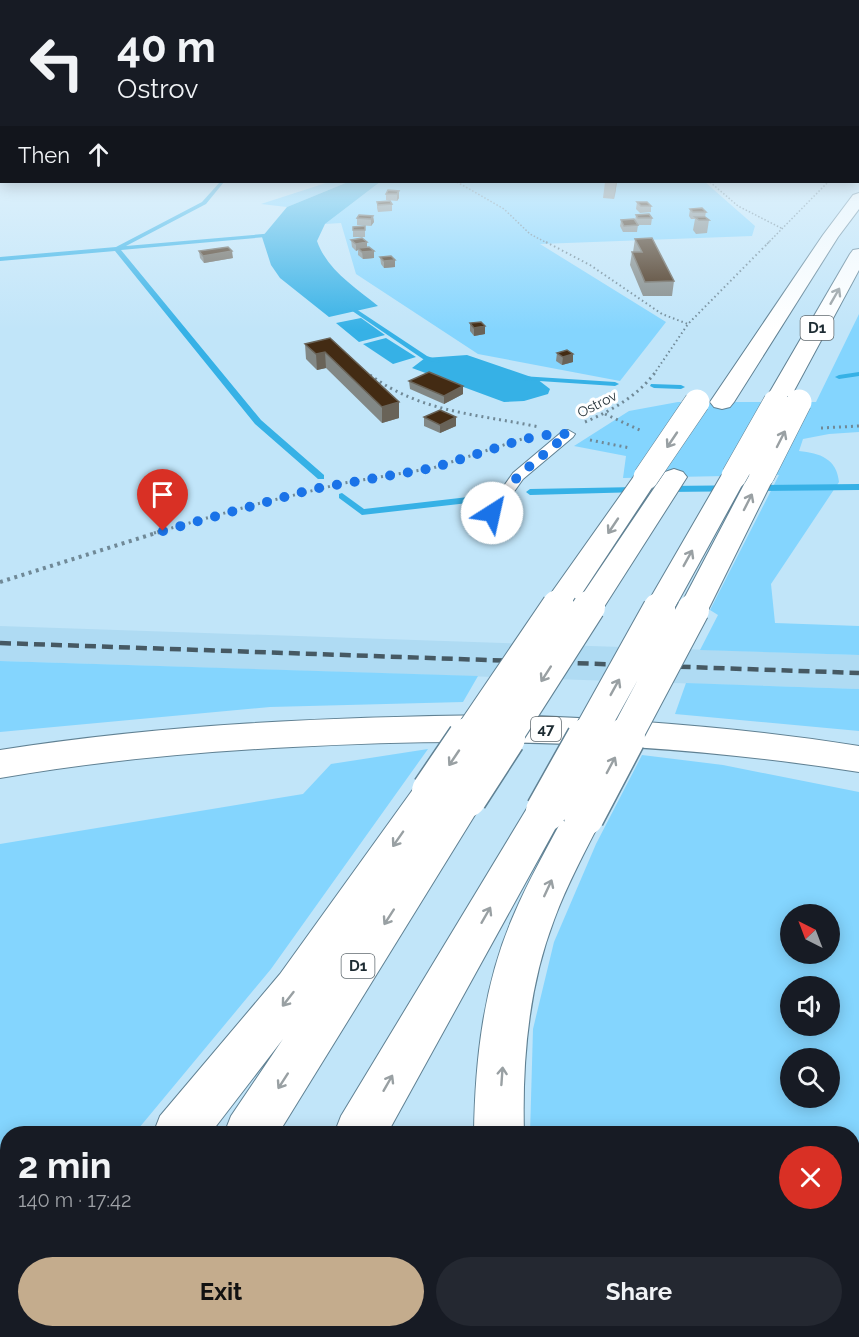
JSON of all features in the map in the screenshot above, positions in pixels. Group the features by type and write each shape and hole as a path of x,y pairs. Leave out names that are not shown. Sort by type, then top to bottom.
{"main road":[{"name":"D1","path":"254,1126 449,794 574,607 674,477 778,314 853,205"},
{"name":"D1","path":"364,1126 565,814 659,609 748,476 788,402 859,254"},
{"path":"788,402 859,283"},
{"path":"574,607 646,477 697,402 778,314"},
{"path":"499,1126 504,1043 515,979 565,814 693,610 748,476"},
{"name":"47","path":"0,764 99,749 232,738 463,727 646,734 757,744 859,759"},
{"path":"0,783 232,738"},
{"path":"184,1126 449,794"}],"lane":[{"path":"492,513 518,476 568,434"}],"path":[{"path":"499,205 530,234 590,265 662,314 688,324"},
{"path":"737,205 783,229"},
{"name":"Ostrov","path":"0,582 217,514 344,483 433,468 524,439 568,434 579,425 625,402 641,389 688,324 806,205"},
{"path":"367,372 396,391 437,408 568,434"}],"shaded area":[{"path":"349,205 732,205 755,226 752,236 540,244 666,322 620,381 478,354 356,274 341,223 325,224"},
{"path":"349,205 325,224 317,241 335,269 378,306 329,317 280,278 271,265 262,237 287,207"},
{"path":"859,314 859,432 803,439 799,451 814,453 826,459 835,468 839,482 771,584 775,623 859,626 859,655 700,650 718,615 710,610 779,475 623,478 626,456 574,446 629,411 678,402 816,402"},
{"path":"361,318 385,335 359,342 336,323"},
{"path":"386,338 416,357 393,364 363,344"},
{"path":"467,355 537,379 550,389 548,394 524,401 504,402 412,368 425,358"},
{"path":"0,626 859,655 859,689 0,661"},
{"path":"0,661 478,676 463,702 270,707 0,732"},
{"path":"686,683 859,689 859,731 675,714"},
{"path":"428,749 271,969 141,1126 0,1126 0,844 303,794 331,764"},
{"path":"642,755 723,765 859,792 859,1126 530,1126 533,1029 554,942 596,844"}],"building":[{"path":"702,208 706,212 693,212 690,209"},
{"path":"649,214 652,218 638,218 636,215"},
{"path":"359,215 373,216 371,219 357,218"},
{"path":"695,217 705,217 709,220 699,220"},
{"path":"634,219 638,225 624,226 621,220"},
{"path":"365,226 365,230 353,230 353,227"},
{"path":"362,238 367,242 356,244 351,240"},
{"path":"652,238 674,281 645,282 632,252 642,252 635,239"},
{"path":"228,247 232,251 203,256 199,251"},
{"path":"369,247 374,251 362,252 358,248"},
{"path":"391,256 395,260 384,261 380,257"},
{"path":"481,322 485,326 474,328 470,323"},
{"path":"330,338 399,402 382,407 325,352 316,354 305,344"},
{"path":"567,350 573,354 563,357 557,353"},
{"path":"429,372 463,386 444,396 409,381"},
{"path":"440,410 456,417 440,425 424,417"}],"waterway":[{"path":"117,249 199,205"},
{"path":"117,249 275,235"},
{"path":"0,259 117,249"},
{"path":"117,249 258,422 321,477"},
{"path":"344,303 425,358 438,361"},
{"path":"839,377 859,374"},
{"path":"524,378 615,384"},
{"path":"654,386 681,387"},
{"path":"666,489 859,487"},
{"path":"530,492 638,490"},
{"path":"342,496 362,512 477,499"}],"railway":[{"path":"0,643 859,673"}],"route":[{"path":"163,531 217,514 313,489 433,468 524,439 568,434 518,476 492,513"}]}
